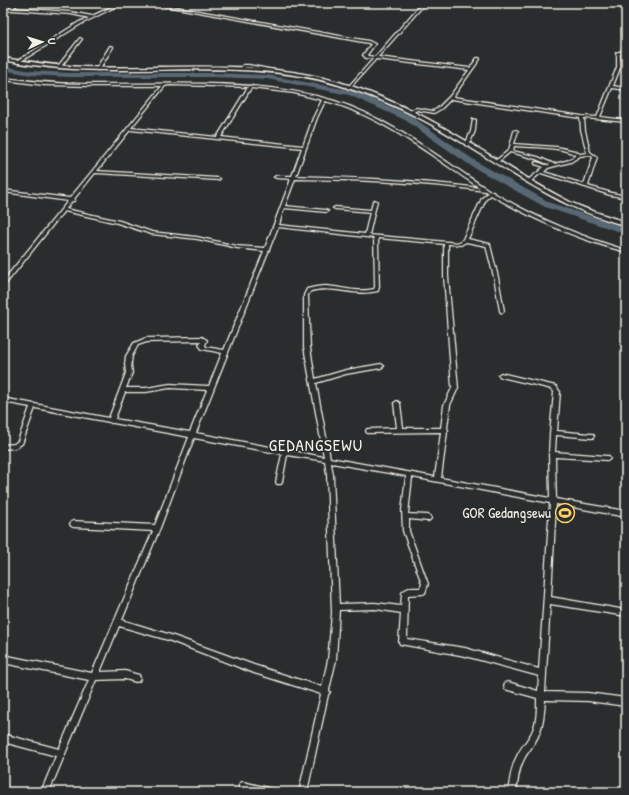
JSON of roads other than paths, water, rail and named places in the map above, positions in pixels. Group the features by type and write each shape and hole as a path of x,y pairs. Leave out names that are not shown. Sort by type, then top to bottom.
{"street":[{"path":"3,14 18,3"},
{"path":"18,62 72,27 122,3"},
{"path":"149,3 371,42 373,44 365,55 374,58 470,69"},
{"path":"349,88 422,5"},
{"path":"3,7 72,13 92,17"},
{"path":"59,67 81,40"},
{"path":"598,118 619,67 626,44"},
{"path":"98,69 111,47"},
{"path":"622,54 626,57"},
{"path":"3,59 59,67 98,69 243,68 281,72 318,79 380,98 411,112 565,201 626,224"},
{"path":"411,112 417,108 434,112 456,92 478,59"},
{"path":"619,67 626,68"},
{"path":"3,79 64,84 208,84 250,87 324,100 342,105 378,122 426,150 522,211 573,235 626,251"},
{"path":"3,284 73,200 164,85"},
{"path":"219,137 250,87"},
{"path":"611,87 626,89"},
{"path":"450,98 582,117 626,120"},
{"path":"45,792 157,528 192,435 267,250 304,148 324,100"},
{"path":"582,117 583,130 589,153"},
{"path":"467,145 473,131 474,120"},
{"path":"130,129 219,137 304,148"},
{"path":"496,162 510,151 516,131"},
{"path":"513,145 540,146 577,154 589,153 595,157 586,186"},
{"path":"510,151 552,164"},
{"path":"529,181 546,166 570,158 577,154"},
{"path":"536,163 546,166"},
{"path":"95,172 218,178"},
{"path":"541,172 611,194 626,197"},
{"path":"276,177 418,182 490,192"},
{"path":"3,191 73,200"},
{"path":"276,226 376,237 461,244 465,240 484,198 490,192"},
{"path":"367,236 375,201"},
{"path":"284,206 326,211"},
{"path":"335,208 373,211"},
{"path":"64,210 118,222 151,233 197,238 238,247 267,250"},
{"path":"303,792 332,660 336,607 330,474 313,382 306,333 306,293 311,289 316,288 340,288 370,292 376,290 376,237"},
{"path":"465,240 488,245 502,311"},
{"path":"438,480 447,405 456,388 446,276 446,243"},
{"path":"111,421 129,373 128,361 131,351 136,344 142,340 202,339 204,340 202,345 204,348 225,352"},
{"path":"313,382 346,372 381,366"},
{"path":"501,375 554,387 557,392 553,433 553,501 542,696 538,729 519,760 515,771 512,792"},
{"path":"123,390 146,390 170,386 211,388"},
{"path":"3,400 111,421 626,514"},
{"path":"397,404 400,431"},
{"path":"3,447 15,446 20,442 33,405"},
{"path":"369,431 445,430"},
{"path":"553,433 591,436"},
{"path":"279,482 285,452"},
{"path":"552,454 607,458"},
{"path":"409,475 405,516 406,531 425,584 423,591 409,591 405,593 403,642 465,652 543,674"},
{"path":"405,516 428,518"},
{"path":"73,524 157,528"},
{"path":"548,600 626,613"},
{"path":"336,607 375,606 404,610"},
{"path":"117,622 168,637 254,669 326,692"},
{"path":"8,660 93,677 125,675 136,678"},
{"path":"508,686 542,696 588,697 626,702"},
{"path":"3,738 61,753"},
{"path":"243,786 269,792"}],"waterway":[{"path":"3,68 31,73 69,75 213,75 267,77 351,93 408,118 474,164 548,205 626,231"}],"place":[{"name":"GOR Gedangsewu","path":"565,513"}],"district":[{"name":"GEDANGSEWU","path":"316,445"}]}
